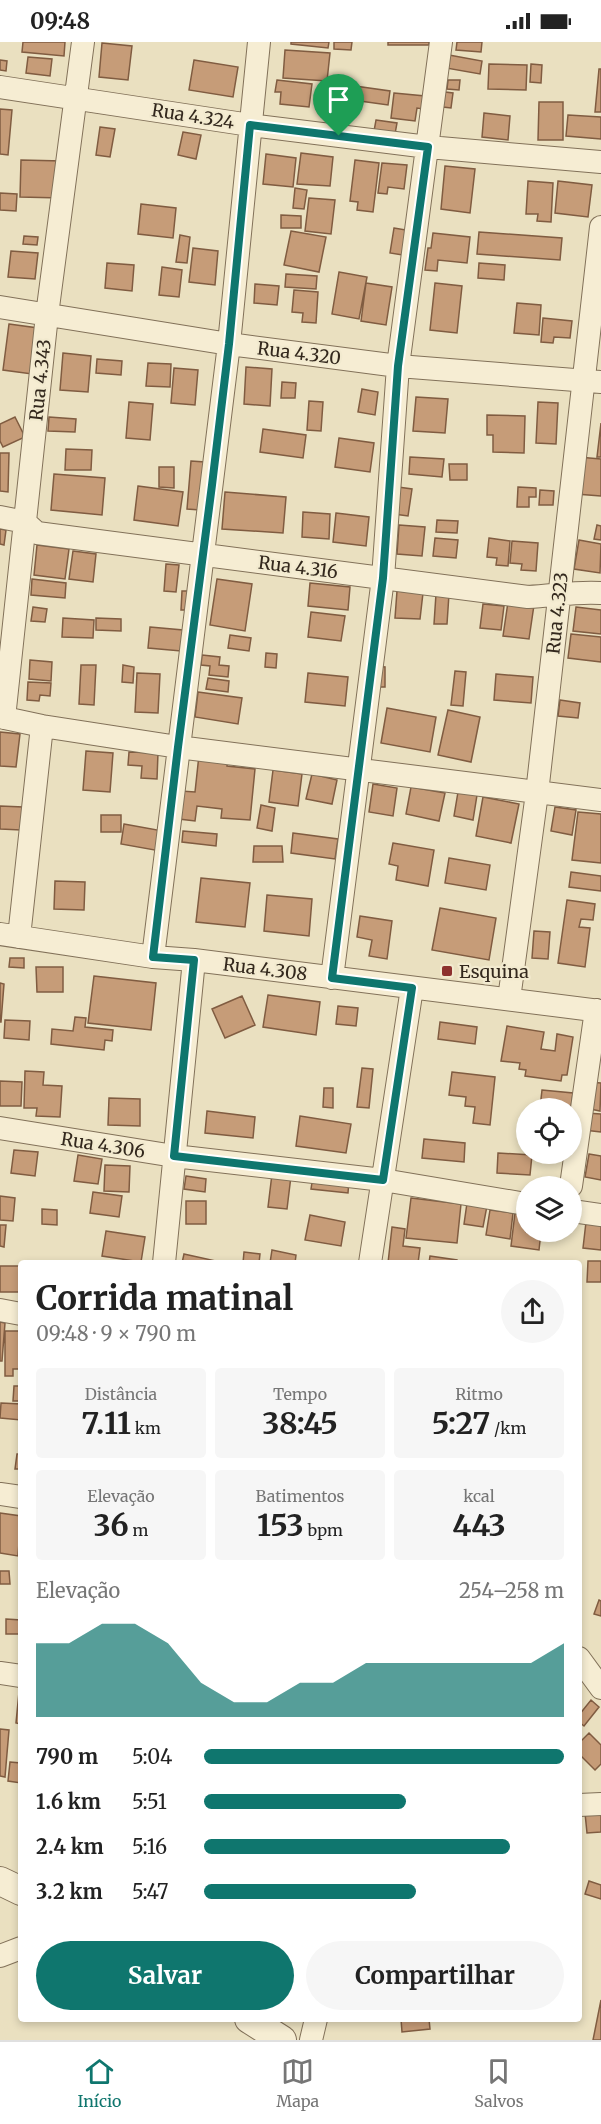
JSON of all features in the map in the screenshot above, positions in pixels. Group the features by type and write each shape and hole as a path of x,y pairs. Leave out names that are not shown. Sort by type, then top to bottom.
{"street":[{"name":"Rua 4.343","path":"2,718 47,315 83,42"},
{"path":"153,957 229,344 259,42"},
{"path":"332,978 383,578 398,366 441,42"},
{"name":"Rua 4.324","path":"0,87 250,125 428,147 601,162"},
{"name":"Rua 4.323","path":"509,999 537,793 558,596 592,381 601,227"},
{"name":"Rua 4.320","path":"0,307 229,344 398,366 592,381"},
{"name":"Rua 4.316","path":"0,517 25,522 37,533 528,597 558,596 581,591 601,593"},
{"path":"2,718 178,747 601,800"},
{"path":"9,935 42,726"},
{"name":"Rua 4.308","path":"9,935 153,957 194,960 598,1011"},
{"path":"164,1260 194,960"},
{"path":"370,1260 412,988"},
{"path":"573,1176 598,1011"},
{"name":"Rua 4.306","path":"0,1128 174,1156 383,1180 516,1202"},
{"path":"582,1212 601,1215"},
{"path":"0,1310 18,1313"},
{"path":"0,1494 18,1497"},
{"path":"582,1662 601,1688"},
{"path":"0,1672 18,1675"},
{"path":"582,1805 601,1804"},
{"path":"0,1881 18,1890"},
{"path":"0,1956 18,1949"},
{"path":"254,2022 282,2040"},
{"path":"311,2040 315,2022"}],"building":[{"path":"23,42 65,42 64,56 22,52"},
{"path":"291,42 329,42 328,48 291,44"},
{"path":"334,42 352,42 351,50 334,49"},
{"path":"388,42 429,42 429,45 388,45"},
{"path":"457,42 482,42 481,52 456,50"},
{"path":"102,43 132,46 128,80 99,77"},
{"path":"285,50 330,53 327,81 283,78"},
{"path":"449,55 482,61 480,74 446,68"},
{"path":"28,57 52,59 50,76 26,73"},
{"path":"0,60 7,61 6,71 0,70"},
{"path":"194,60 238,67 233,97 189,90"},
{"path":"489,64 527,65 526,90 488,89"},
{"path":"531,64 542,65 541,83 530,82"},
{"path":"599,69 601,69 601,112 595,112"},
{"path":"277,80 312,84 309,107 280,104 281,92 275,92"},
{"path":"448,80 460,80 459,90 447,89"},
{"path":"355,86 390,91 388,105 353,100"},
{"path":"445,92 453,93 451,108 443,107"},
{"path":"394,93 425,96 423,109 417,108 415,121 391,118"},
{"path":"539,102 563,102 563,140 538,140"},
{"path":"0,109 12,110 8,155 0,154"},
{"path":"333,109 347,110 345,126 332,124"},
{"path":"484,113 510,116 508,140 482,137"},
{"path":"568,115 601,117 601,139 566,136"},
{"path":"376,120 397,123 395,134 374,131"},
{"path":"100,127 115,129 110,157 96,155"},
{"path":"183,132 201,135 196,159 178,155"},
{"path":"301,153 333,157 330,186 297,184"},
{"path":"266,154 296,158 293,187 263,184"},
{"path":"21,160 62,161 61,198 20,197"},
{"path":"355,160 379,163 373,212 357,210 358,202 350,201"},
{"path":"382,163 407,165 404,189 388,187 387,194 378,193"},
{"path":"445,166 475,169 470,213 441,209"},
{"path":"528,181 553,183 551,222 537,221 538,214 526,214"},
{"path":"558,181 592,185 588,217 555,213"},
{"path":"295,188 307,190 304,209 293,208"},
{"path":"0,193 17,194 16,211 0,210"},
{"path":"309,198 335,200 331,234 305,231"},
{"path":"141,204 176,208 173,238 138,234"},
{"path":"281,215 301,216 301,228 281,228"},
{"path":"394,228 412,231 409,256 390,253"},
{"path":"291,231 326,237 319,272 284,265"},
{"path":"479,232 562,238 560,260 477,254"},
{"path":"433,233 470,237 467,263 438,260 437,271 425,270"},
{"path":"180,235 190,237 187,263 176,262"},
{"path":"24,236 38,237 37,245 23,244"},
{"path":"193,248 218,251 215,285 189,282"},
{"path":"11,251 38,253 35,279 8,277"},
{"path":"107,263 134,265 132,291 105,288"},
{"path":"479,263 505,265 504,280 478,278"},
{"path":"162,267 182,270 179,297 159,295"},
{"path":"339,272 367,277 359,319 332,314"},
{"path":"286,274 317,276 316,289 285,287"},
{"path":"366,283 392,287 386,325 361,321"},
{"path":"435,283 462,286 457,333 430,330"},
{"path":"255,284 279,286 277,305 254,303"},
{"path":"294,290 318,292 316,323 302,322 303,313 292,312"},
{"path":"517,303 541,305 539,335 514,333"},
{"path":"543,318 572,321 570,338 554,337 553,343 541,342"},
{"path":"9,324 38,328 32,374 3,370"},
{"path":"63,353 91,356 88,392 60,390"},
{"path":"97,359 122,361 121,375 96,373"},
{"path":"148,363 171,364 170,387 146,386"},
{"path":"246,367 272,369 270,406 244,404"},
{"path":"174,368 198,370 195,405 171,403"},
{"path":"282,382 296,383 295,398 281,398"},
{"path":"362,389 378,392 375,415 358,412"},
{"path":"416,397 448,399 445,433 413,431"},
{"path":"309,401 323,402 321,431 307,430"},
{"path":"129,402 153,404 150,440 126,438"},
{"path":"538,402 558,403 556,444 536,443"},
{"path":"487,415 525,416 524,453 493,452 493,435 487,435"},
{"path":"15,417 25,437 3,447 0,441 0,424"},
{"path":"49,417 76,419 75,432 48,431"},
{"path":"601,423 601,457 597,457"},
{"path":"263,429 306,435 303,458 260,452"},
{"path":"339,438 374,443 370,472 335,467"},
{"path":"66,449 92,450 91,470 65,470"},
{"path":"0,453 9,453 8,492 0,491"},
{"path":"410,457 444,459 442,477 409,474"},
{"path":"578,457 601,459 601,496 576,494"},
{"path":"191,461 205,462 200,510 187,509"},
{"path":"449,464 467,464 467,480 450,480"},
{"path":"159,467 174,467 174,488 159,487"},
{"path":"54,474 105,478 102,515 51,510"},
{"path":"138,486 183,492 178,526 134,520"},
{"path":"398,487 412,489 408,516 394,514"},
{"path":"518,487 536,488 536,497 529,497 529,507 517,507"},
{"path":"540,490 554,491 553,505 539,505"},
{"path":"225,492 286,497 283,533 222,529"},
{"path":"303,512 330,514 329,539 302,537"},
{"path":"336,513 369,517 366,546 333,542"},
{"path":"437,520 458,521 457,533 436,532"},
{"path":"399,525 425,527 422,556 397,554"},
{"path":"597,525 601,526 601,540 594,539"},
{"path":"0,529 6,530 4,545 0,544"},
{"path":"435,538 458,540 456,558 433,556"},
{"path":"489,538 510,541 508,566 496,565 497,558 487,557"},
{"path":"579,540 601,544 600,573 574,569"},
{"path":"512,541 538,543 536,571 521,570 522,564 510,563"},
{"path":"37,545 69,549 65,579 34,575"},
{"path":"73,551 96,554 93,582 69,579"},
{"path":"166,564 179,565 176,592 164,591"},
{"path":"32,579 66,583 65,598 31,595"},
{"path":"217,579 252,584 245,631 210,625"},
{"path":"310,583 350,587 348,610 308,606"},
{"path":"182,591 188,591 188,610 181,610"},
{"path":"397,591 423,593 420,619 395,618"},
{"path":"436,594 449,594 447,624 434,624"},
{"path":"508,602 534,605 529,639 503,636"},
{"path":"483,604 504,606 501,630 480,628"},
{"path":"33,607 47,609 45,622 31,621"},
{"path":"576,607 601,610 601,634 573,631"},
{"path":"311,612 345,616 341,641 308,637"},
{"path":"63,618 94,620 93,638 62,637"},
{"path":"96,618 121,619 121,631 96,630"},
{"path":"150,627 183,630 181,651 148,648"},
{"path":"571,634 601,637 601,662 568,658"},
{"path":"230,635 251,638 249,651 228,648"},
{"path":"266,653 277,654 276,668 265,667"},
{"path":"202,655 220,657 219,665 229,666 228,677 209,675 210,666 201,665"},
{"path":"30,660 52,662 51,681 29,679"},
{"path":"81,665 96,665 94,705 79,704"},
{"path":"123,665 134,667 133,683 122,682"},
{"path":"375,666 385,667 385,687 374,687"},
{"path":"455,671 466,672 463,706 451,705"},
{"path":"137,673 160,674 158,713 135,712"},
{"path":"308,673 348,677 345,706 305,702"},
{"path":"496,674 533,677 531,703 494,700"},
{"path":"208,678 229,681 228,692 206,689"},
{"path":"28,682 51,683 50,696 40,695 39,701 27,700"},
{"path":"198,692 242,698 238,724 195,717"},
{"path":"560,700 580,703 578,718 558,716"},
{"path":"387,708 436,717 430,752 381,743"},
{"path":"448,710 480,717 471,762 438,755"},
{"path":"0,732 20,734 16,767 0,766"},
{"path":"86,751 113,753 110,792 83,790"},
{"path":"129,752 158,753 157,779 141,778 142,766 128,765"},
{"path":"199,755 228,758 227,766 255,769 250,820 221,818 222,809 197,806 195,821 179,819 181,791 195,792"},
{"path":"273,770 302,774 298,806 269,802"},
{"path":"312,774 337,780 332,804 306,799"},
{"path":"373,784 397,788 393,816 369,812"},
{"path":"411,787 445,793 439,821 406,814"},
{"path":"458,792 477,795 473,820 454,816"},
{"path":"483,797 519,804 511,843 476,836"},
{"path":"261,805 275,808 272,831 257,828"},
{"path":"0,806 23,807 21,830 0,829"},
{"path":"555,807 576,810 572,835 551,831"},
{"path":"578,812 601,814 601,863 572,860"},
{"path":"101,815 121,815 121,832 101,832"},
{"path":"124,824 163,831 160,851 121,844"},
{"path":"183,831 217,834 216,846 182,842"},
{"path":"293,833 338,839 335,859 291,853"},
{"path":"393,843 434,850 428,886 396,880 398,866 389,864"},
{"path":"254,846 282,846 283,862 253,862"},
{"path":"449,858 490,865 486,890 445,883"},
{"path":"571,872 601,876 601,891 569,887"},
{"path":"201,878 250,883 245,927 196,922"},
{"path":"55,881 85,882 84,910 54,909"},
{"path":"267,895 312,899 309,936 264,931"},
{"path":"567,900 595,904 593,920 581,919 579,927 590,928 585,967 558,963"},
{"path":"440,908 496,918 489,960 432,950"},
{"path":"360,916 392,921 387,959 369,956 372,940 357,937"},
{"path":"534,931 550,932 548,959 532,958"},
{"path":"10,958 24,958 24,968 9,967"},
{"path":"36,967 63,967 63,992 37,992"},
{"path":"94,976 156,983 151,1030 88,1023"},
{"path":"0,983 4,984 1,1022 0,1022"},
{"path":"268,995 320,1002 316,1035 263,1027"},
{"path":"242,996 255,1025 225,1038 212,1009"},
{"path":"338,1006 358,1008 356,1026 336,1024"},
{"path":"75,1017 86,1018 85,1027 113,1030 112,1041 105,1040 104,1050 51,1044 52,1029 73,1031"},
{"path":"5,1020 30,1021 29,1040 4,1038"},
{"path":"440,1022 477,1027 475,1044 438,1039"},
{"path":"507,1026 544,1032 541,1049 555,1051 557,1034 573,1037 567,1075 562,1075 561,1081 525,1076 526,1070 519,1069 520,1063 501,1061"},
{"path":"362,1068 373,1069 369,1108 357,1107"},
{"path":"25,1071 44,1072 43,1085 62,1086 60,1117 36,1116 37,1108 24,1108"},
{"path":"452,1072 495,1077 490,1125 473,1123 475,1107 465,1106 466,1097 449,1095"},
{"path":"0,1081 22,1082 21,1106 0,1106"},
{"path":"589,1082 601,1083 600,1111 585,1108"},
{"path":"324,1088 333,1088 333,1108 323,1107"},
{"path":"542,1090 573,1093 572,1098 541,1098"},
{"path":"109,1098 140,1099 140,1126 108,1125"},
{"path":"207,1111 255,1117 253,1138 205,1133"},
{"path":"586,1113 601,1114 601,1132 584,1130"},
{"path":"300,1116 351,1124 346,1153 296,1146"},
{"path":"424,1139 465,1143 464,1162 422,1158"},
{"path":"14,1150 38,1152 35,1176 11,1173"},
{"path":"498,1153 516,1154 516,1164 531,1164 530,1175 497,1173"},
{"path":"589,1154 601,1156 601,1180 585,1177"},
{"path":"78,1155 102,1159 98,1184 74,1181"},
{"path":"105,1165 130,1166 129,1192 104,1191"},
{"path":"272,1174 291,1176 287,1209 268,1207"},
{"path":"186,1176 206,1179 205,1192 184,1189"},
{"path":"313,1176 349,1180 348,1193 311,1189"},
{"path":"93,1192 122,1196 119,1217 90,1213"},
{"path":"0,1196 15,1198 13,1221 0,1220"},
{"path":"411,1198 461,1204 457,1243 406,1238"},
{"path":"186,1201 206,1201 206,1224 186,1224"},
{"path":"467,1203 487,1206 483,1227 464,1224"},
{"path":"42,1209 57,1210 57,1225 42,1224"},
{"path":"490,1210 513,1213 510,1239 486,1235"},
{"path":"516,1213 516,1242 540,1242 539,1250 511,1246"},
{"path":"310,1215 345,1222 341,1246 305,1240"},
{"path":"586,1222 601,1224 601,1250 583,1248"},
{"path":"0,1225 6,1225 4,1247 0,1246"},
{"path":"392,1227 405,1229 403,1246 420,1248 418,1260 388,1260"},
{"path":"106,1231 145,1237 141,1260 102,1256"},
{"path":"272,1250 296,1255 295,1260 270,1260"},
{"path":"244,1252 260,1254 259,1260 243,1260"},
{"path":"184,1254 211,1260 183,1260"},
{"path":"430,1256 457,1260 429,1260"},
{"path":"588,1261 601,1261 601,1282 587,1282"},
{"path":"0,1266 18,1266 18,1292 0,1292"},
{"path":"0,1322 5,1323 2,1361 0,1361"},
{"path":"5,1331 18,1331 18,1369 13,1369 13,1376 5,1376"},
{"path":"14,1386 18,1386 18,1401 13,1401"},
{"path":"1,1403 18,1404 18,1420 0,1418"},
{"path":"17,1454 18,1454 18,1469 15,1469"},
{"path":"0,1513 18,1516 18,1556 0,1553"},
{"path":"0,1571 9,1571 10,1584 0,1584"},
{"path":"599,1600 601,1601 601,1616 594,1614"},
{"path":"6,1619 18,1620 18,1634 6,1634"},
{"path":"591,1700 599,1707 584,1726 582,1711"},
{"path":"0,1729 9,1730 5,1777 0,1776"},
{"path":"589,1733 601,1745 601,1764 595,1770 582,1757 582,1740"},
{"path":"10,1762 18,1763 18,1783 8,1781"},
{"path":"601,1812 601,1832 587,1833 585,1813"},
{"path":"589,1881 601,1885 601,1899 585,1894"},
{"path":"601,2000 601,2040 593,2040"},
{"path":"401,2022 429,2022 430,2029 402,2032"}],"place":[{"name":"Esquina","path":"447,971"}],"route":[{"path":"250,125 339,136 428,147 398,366 383,578 332,978 412,988 383,1180 174,1156 194,960 153,957 229,344 250,125"}]}
